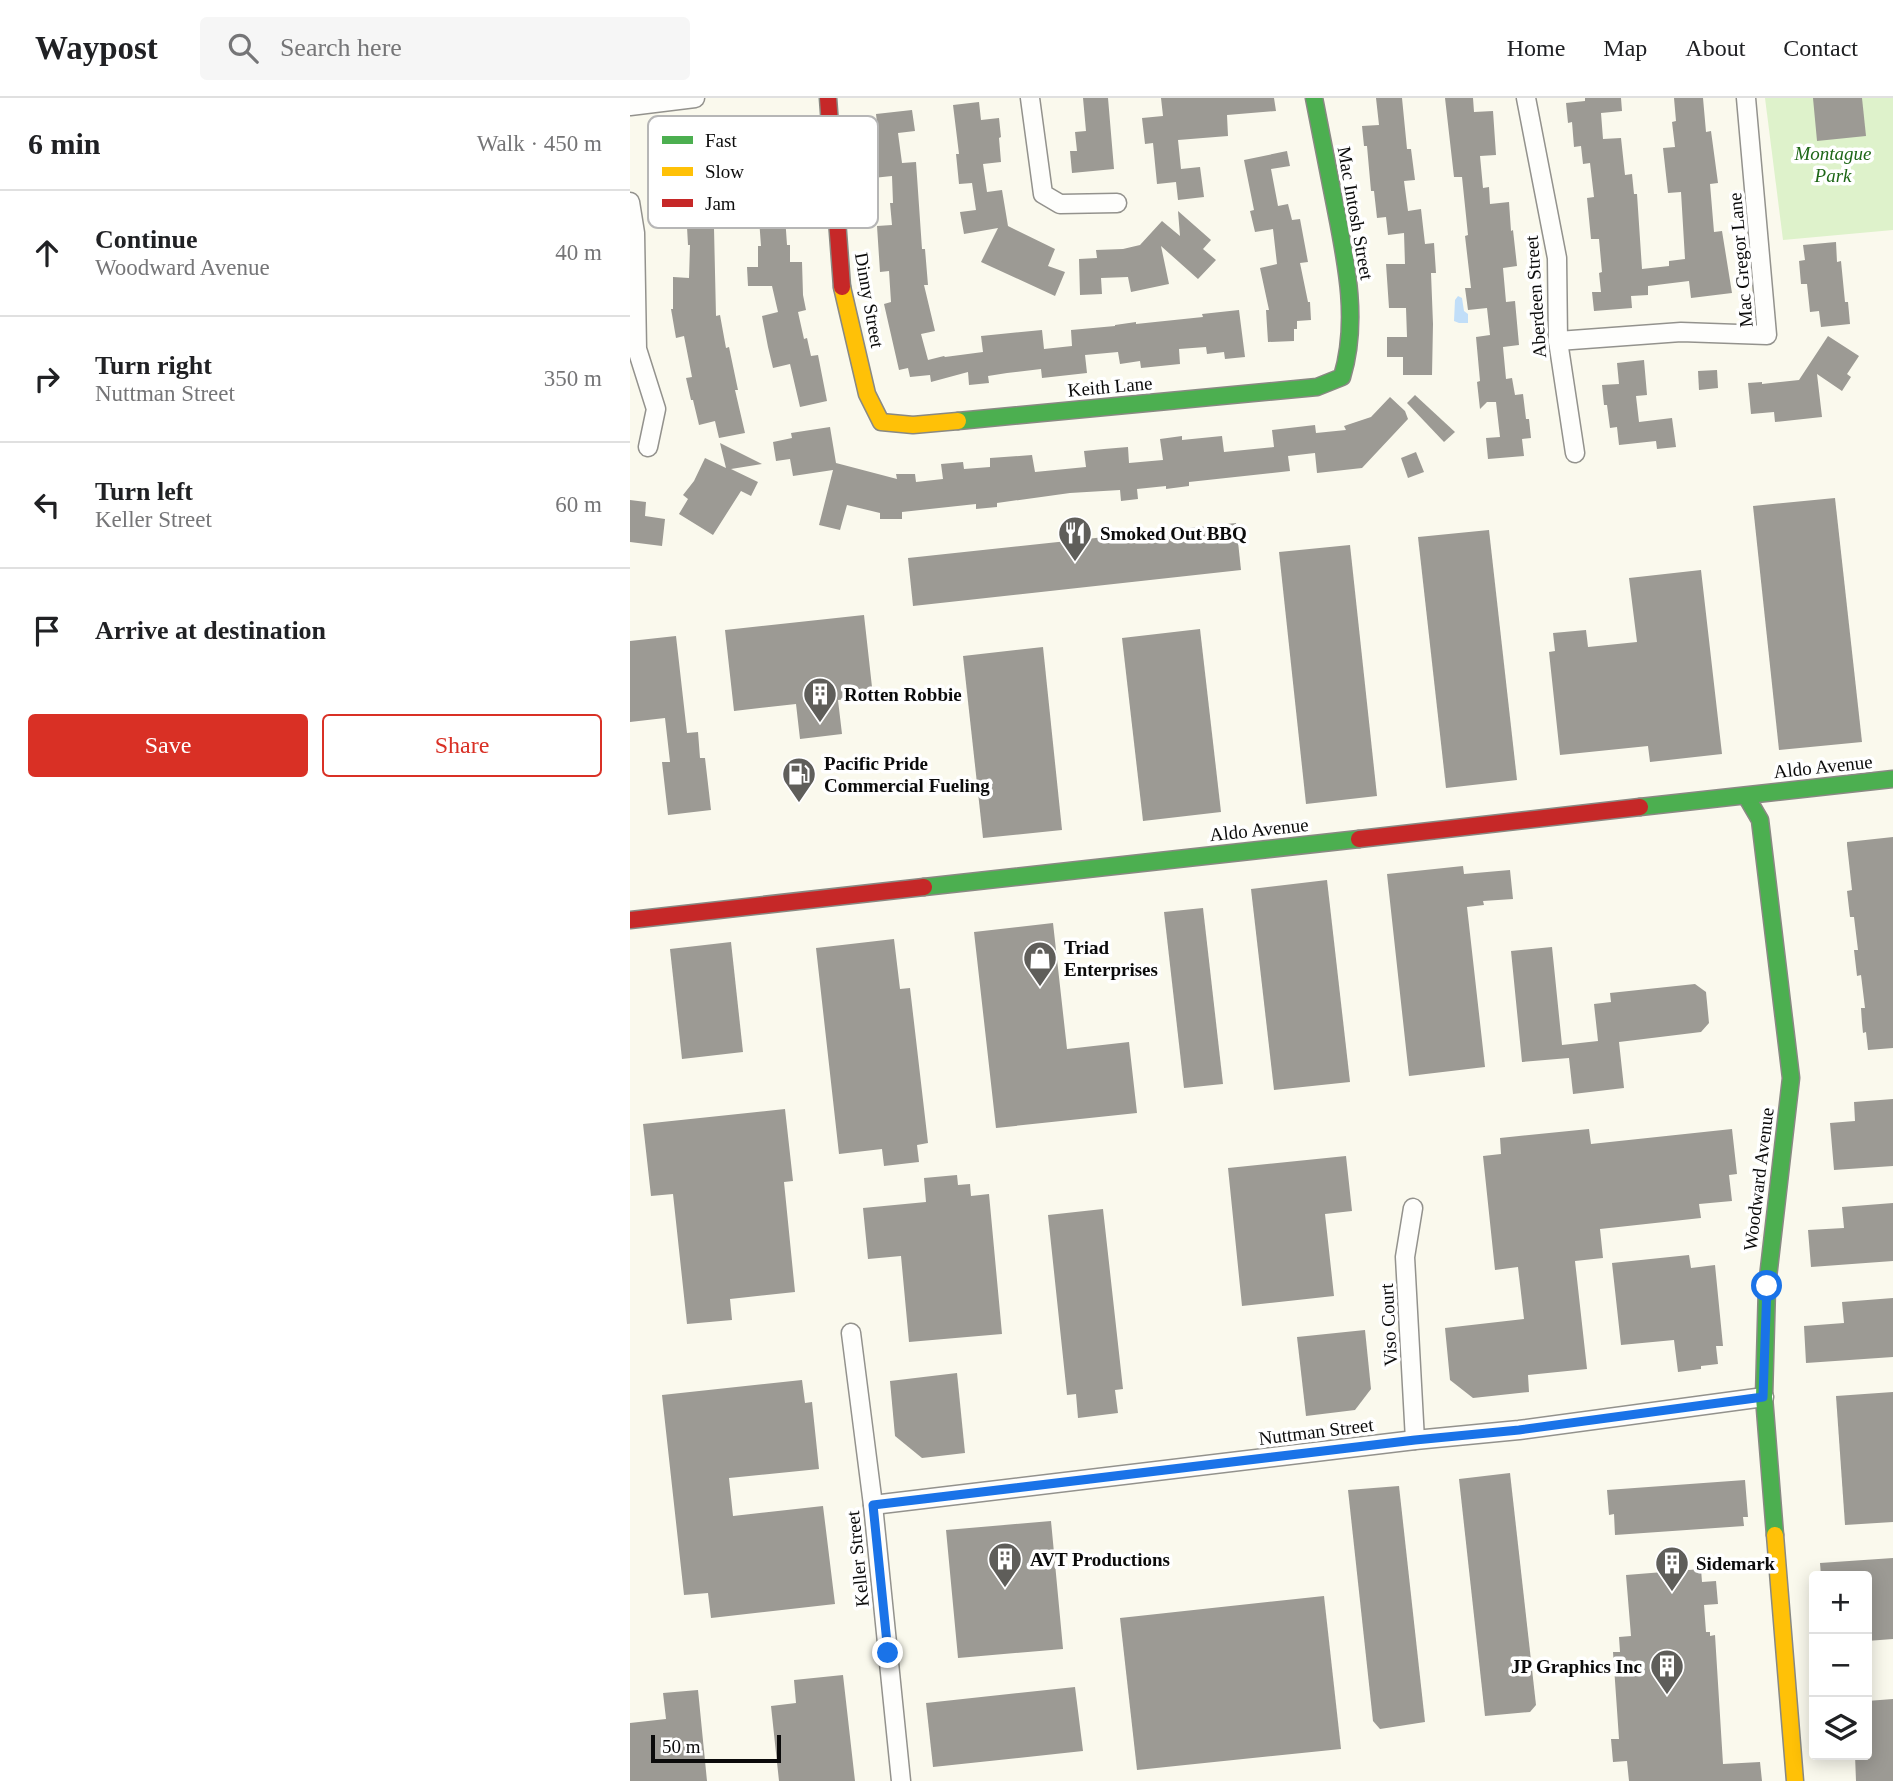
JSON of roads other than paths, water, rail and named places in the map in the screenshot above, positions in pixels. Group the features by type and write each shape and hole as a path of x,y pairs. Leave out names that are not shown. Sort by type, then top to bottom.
{"street":[{"path":"630,106 695,98"},
{"name":"Dinny Street","path":"828,98 829,116"},
{"path":"1030,98 1043,194 1060,204 1117,203"},
{"name":"Mac Intosh Street","path":"1314,98 1346,258 1351,317 1349,354 1342,377"},
{"name":"Aberdeen Street","path":"1526,98 1557,258 1558,341 1575,453"},
{"name":"Mac Gregor Lane","path":"1558,341 1681,332 1767,335 1746,98"},
{"path":"630,202 635,233 637,349 656,410 649,447"},
{"name":"Dinny Street","path":"838,228 842,288 867,394 881,422"},
{"name":"Keith Lane","path":"881,422 913,425 1303,389 1317,387 1342,377"},
{"name":"Aldo Avenue","path":"630,920 1893,779"},
{"name":"Woodward Avenue","path":"1746,796 1760,820 1791,1078 1767,1286 1763,1397 1795,1781"},
{"name":"Viso Court","path":"1413,1208 1405,1257 1415,1440"},
{"name":"Keller Street","path":"850,1333 873,1505 901,1781"},
{"name":"Nuttman Street","path":"873,1505 1519,1430 1763,1397"}],"water":[{"path":"1458,296 1462,298 1464,311 1468,314 1468,323 1454,321 1455,300"}],"place":[{"name":"Smoked Out BBQ","path":"1075,563"},
{"name":"Rotten Robbie","path":"820,724"},
{"name":"Pacific Pride Commercial Fueling","path":"799,804"},
{"name":"Triad Enterprises","path":"1040,988"},
{"name":"AVT Productions","path":"1005,1589"},
{"name":"Sidemark","path":"1672,1593"},
{"name":"JP Graphics Inc","path":"1667,1696"}],"park label":[{"name":"Montague Park","path":"1833,164"}]}
